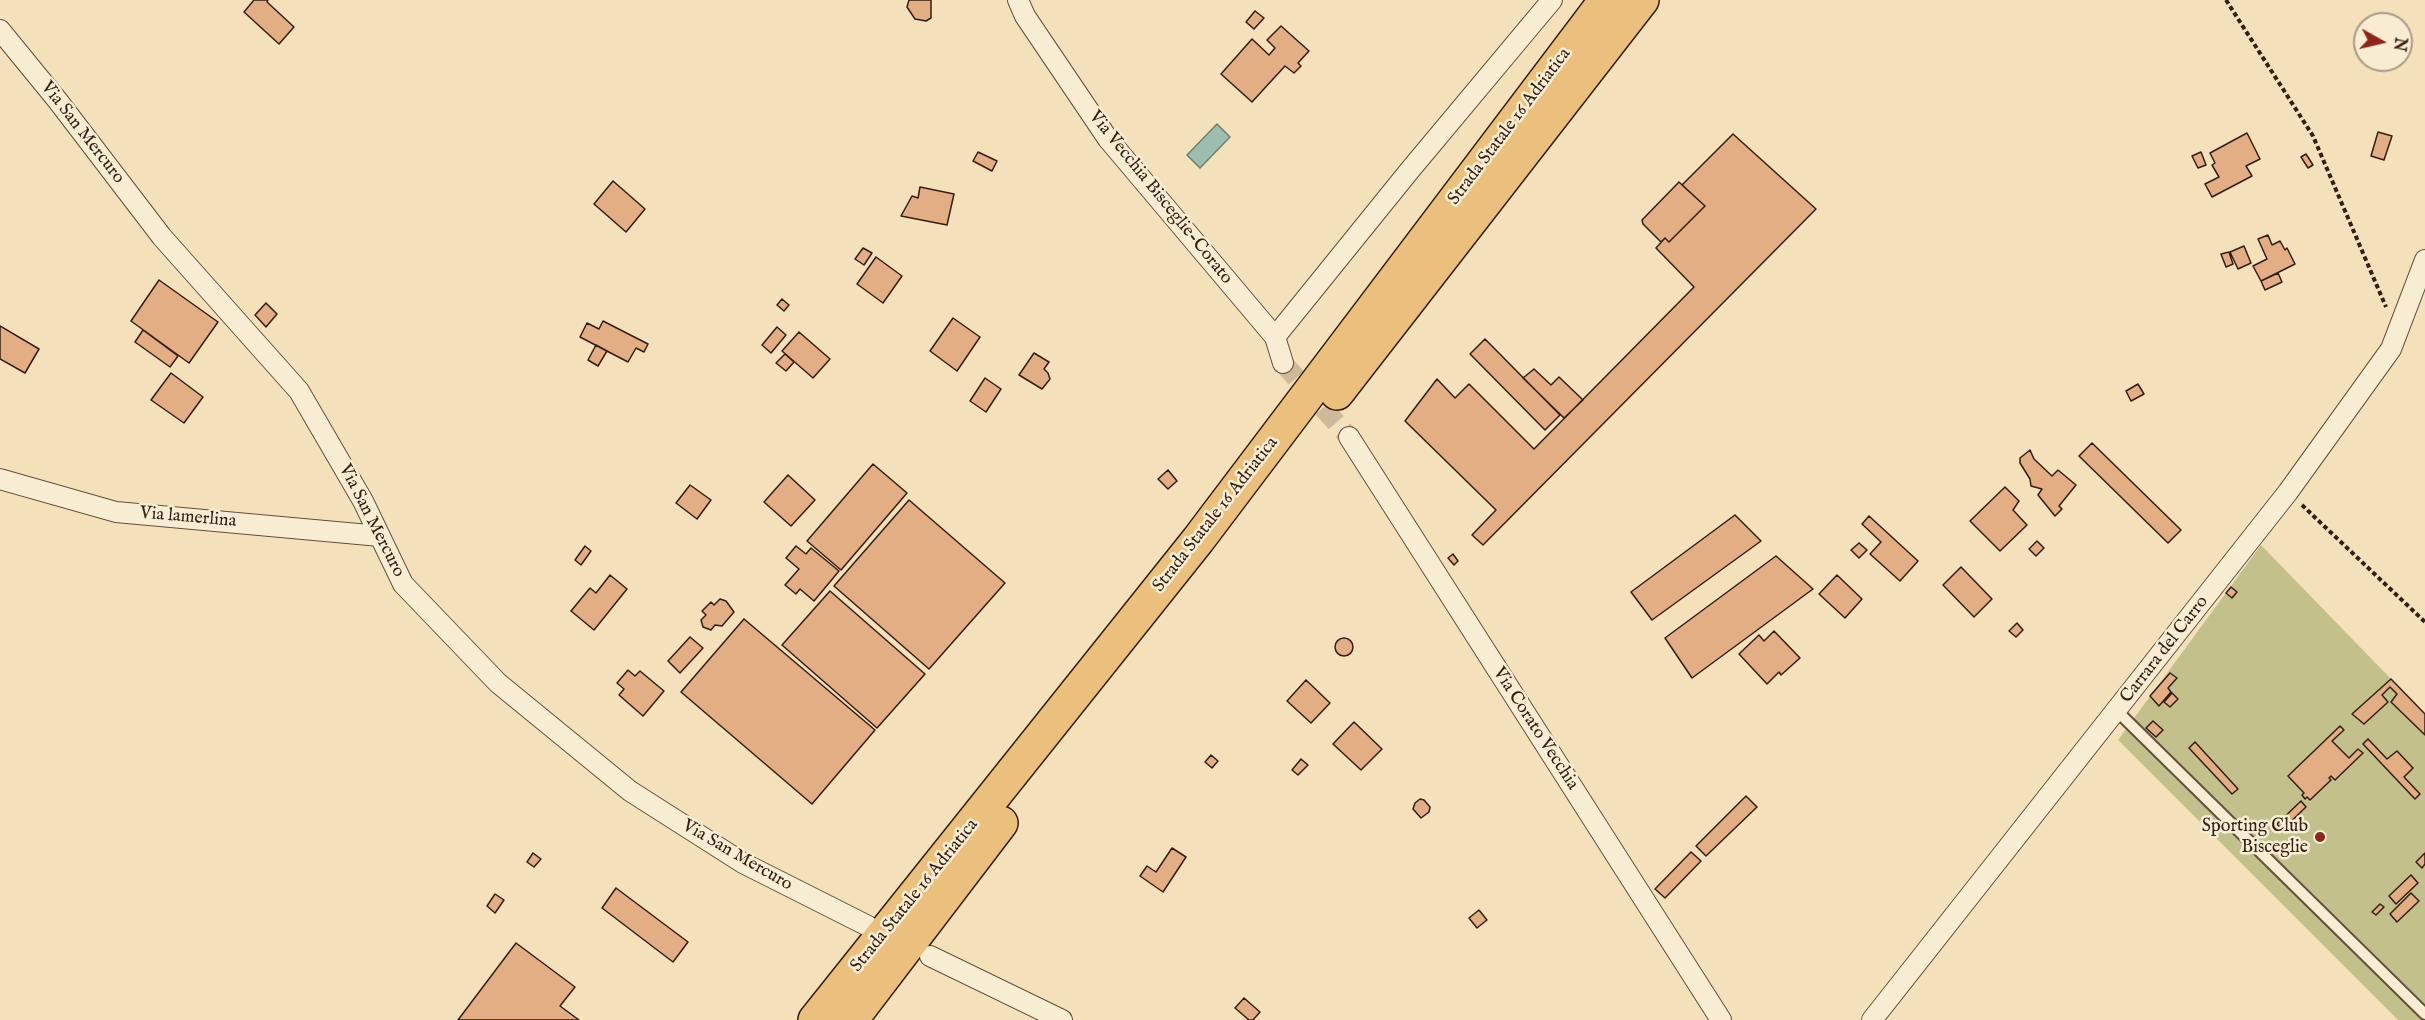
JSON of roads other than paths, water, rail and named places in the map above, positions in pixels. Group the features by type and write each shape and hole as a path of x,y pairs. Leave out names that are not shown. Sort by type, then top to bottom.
{"highway":[{"name":"Strada Statale 16 Adriatica","path":"815,1020 1198,540 1606,0"},
{"name":"Strada Statale 16 Adriatica","path":"851,1020 1112,677 1358,366 1642,0"}],"street":[{"name":"Via Vecchia Bisceglie-Corato","path":"1018,0 1025,16 1108,139 1275,337 1283,363"},
{"path":"1275,337 1380,206 1552,0"},
{"name":"Via San Mercuro","path":"0,30 58,101 162,237 298,391 363,501 403,584 498,683 630,791 743,863 868,926"},
{"name":"Carrara del Carro","path":"1872,1020 2288,492 2391,349 2425,260"},
{"name":"Via Corato Vecchia","path":"1349,437 1721,1020"},
{"name":"Via lamerlina","path":"0,479 116,512 380,536"},
{"path":"930,956 1062,1020"}],"lane":[{"path":"2117,711 2425,1014"}],"tunnel":[{"path":"1283,363 1349,437"}],"place":[{"name":"Sporting Club Bisceglie","path":"2320,837"}]}
